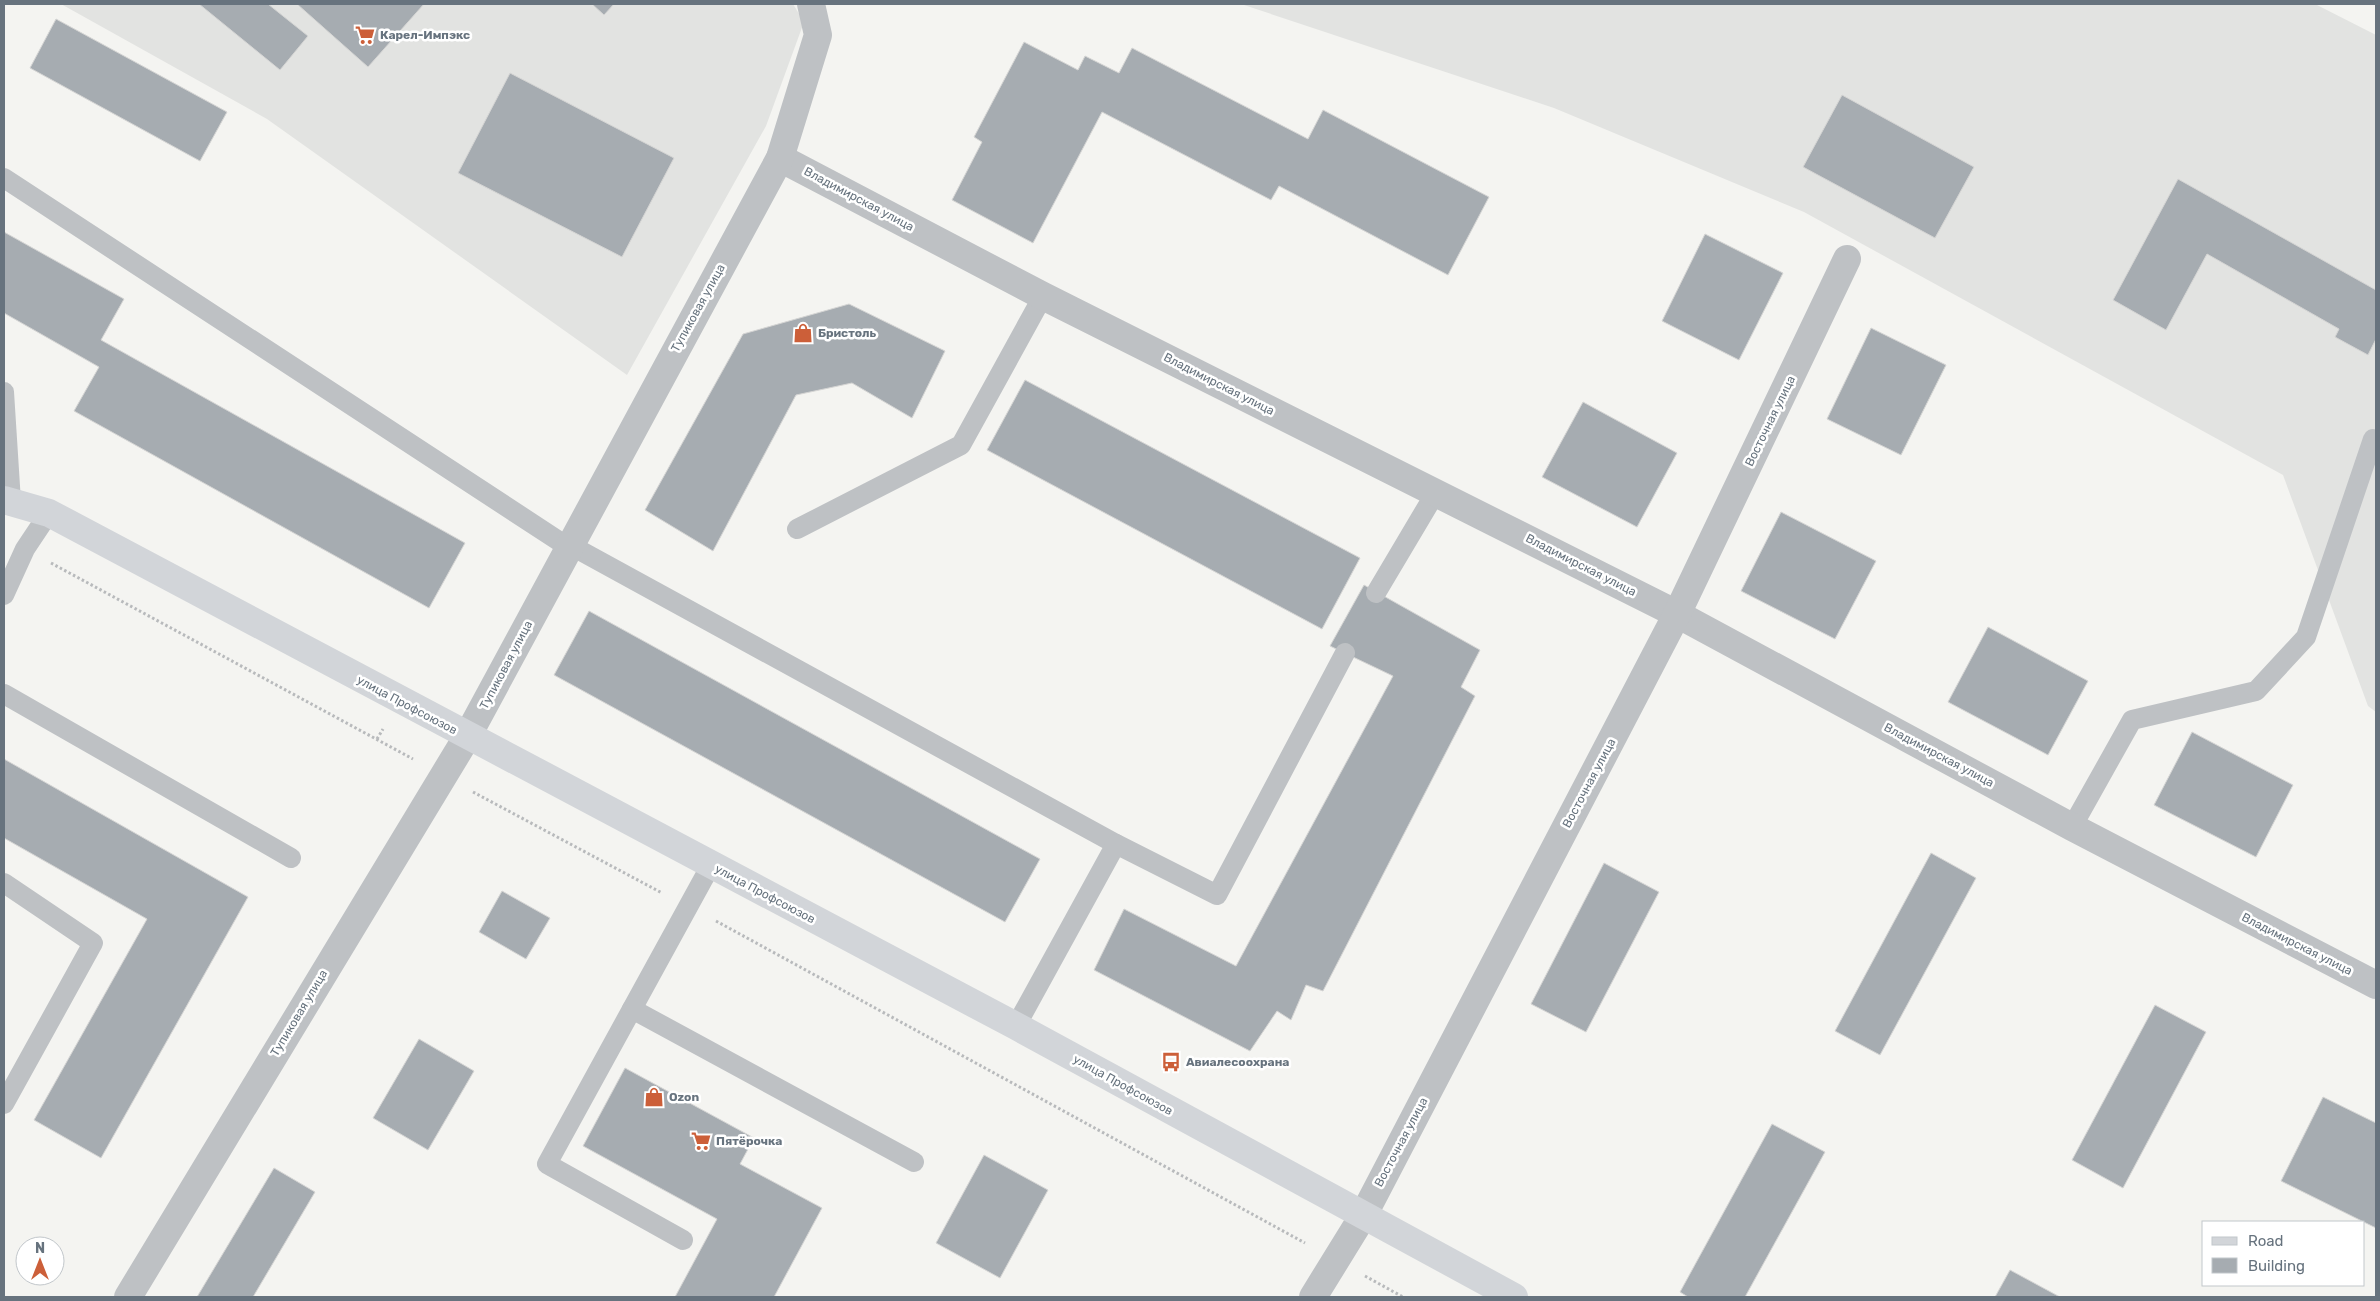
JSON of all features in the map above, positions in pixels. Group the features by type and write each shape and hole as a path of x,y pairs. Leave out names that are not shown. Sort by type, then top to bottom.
{"main road":[{"name":"улица Профсоюзов","path":"8,501 49,513 1016,1026 1514,1297"}],"street":[{"name":"Тупиковая улица","path":"128,1297 467,736 780,158 818,35 811,4"},
{"name":"Владимирская улица","path":"780,158 1043,296 1678,614 2072,826 2376,985"},
{"name":"Восточная улица","path":"1313,1297 1363,1216 1678,614 1847,260"}],"lane":[{"path":"4,178 569,546 1116,844 1218,895 1345,653"},
{"path":"797,529 961,445 1043,296"},
{"path":"4,392 8,501"},
{"path":"2072,826 2132,720 2256,691 2306,637 2373,440"},
{"path":"1376,593 1436,492"},
{"path":"4,595 25,549 49,513"},
{"path":"4,694 291,858"},
{"path":"1016,1026 1116,844"},
{"path":"683,1240 547,1164 711,865"},
{"path":"4,883 94,943 4,1104"},
{"path":"632,1009 914,1162"}],"shaded area":[{"path":"61,4 793,4 804,22 766,126 627,375 267,119"},
{"path":"1241,4 2315,4 2376,35 2376,712 2368,706 2283,475 1804,212 1554,108"}],"building":[{"path":"199,4 268,4 308,36 280,70"},
{"name":"Карел-Импэкс","path":"297,4 424,4 368,67"},
{"path":"592,4 614,4 604,15"},
{"path":"56,19 227,112 200,161 30,68"},
{"path":"1024,42 1078,70 1085,56 1119,73 1132,48 1308,139 1323,110 1489,197 1448,275 1279,186 1271,200 1102,112 1033,243 952,200 982,142 974,137"},
{"path":"510,73 674,158 622,257 458,173"},
{"path":"1842,95 1974,167 1935,238 1803,167"},
{"path":"2178,179 2376,290 2376,339 2368,355 2335,337 2339,329 2207,254 2166,330 2113,300"},
{"path":"4,232 124,299 101,340 465,543 429,608 74,411 99,367 4,313"},
{"path":"1705,234 1783,273 1739,360 1662,321"},
{"path":"849,304 945,351 912,418 852,383 796,395 713,551 645,510 743,334"},
{"path":"1871,328 1946,365 1901,455 1827,419"},
{"path":"1025,380 1360,558 1322,629 987,450"},
{"path":"1583,402 1677,453 1637,527 1542,477"},
{"path":"1781,512 1876,561 1835,639 1741,591"},
{"path":"1364,585 1480,650 1461,687 1475,696 1323,991 1306,985 1291,1020 1277,1011 1250,1051 1094,970 1124,909 1236,966 1393,676 1330,646"},
{"path":"589,611 1040,859 1005,922 554,675"},
{"path":"1988,627 2088,681 2048,755 1948,702"},
{"path":"2192,732 2293,785 2256,857 2154,805"},
{"path":"4,759 248,897 101,1158 34,1120 147,919 4,838"},
{"path":"1931,853 1976,878 1880,1055 1835,1031"},
{"path":"1604,863 1659,892 1586,1032 1531,1004"},
{"path":"502,891 550,918 526,959 479,932"},
{"path":"2155,1005 2206,1032 2123,1188 2072,1160"},
{"path":"419,1039 474,1071 428,1150 373,1118"},
{"path":"625,1068 754,1138 740,1164 822,1208 774,1297 675,1297 717,1219 583,1146"},
{"path":"2323,1097 2376,1123 2376,1228 2281,1181"},
{"path":"1772,1124 1825,1152 1745,1297 1688,1297 1680,1292"},
{"path":"984,1155 1048,1190 1000,1278 936,1243"},
{"path":"274,1168 315,1192 253,1297 197,1297"},
{"path":"2010,1270 2060,1297 1995,1297"}],"place":[{"name":"Карел-Импэкс","path":"365,35"},
{"name":"Бристоль","path":"803,333"},
{"name":"Авиалесоохрана","path":"1171,1062"},
{"name":"Ozon","path":"654,1097"},
{"name":"Пятёрочка","path":"701,1141"}]}
